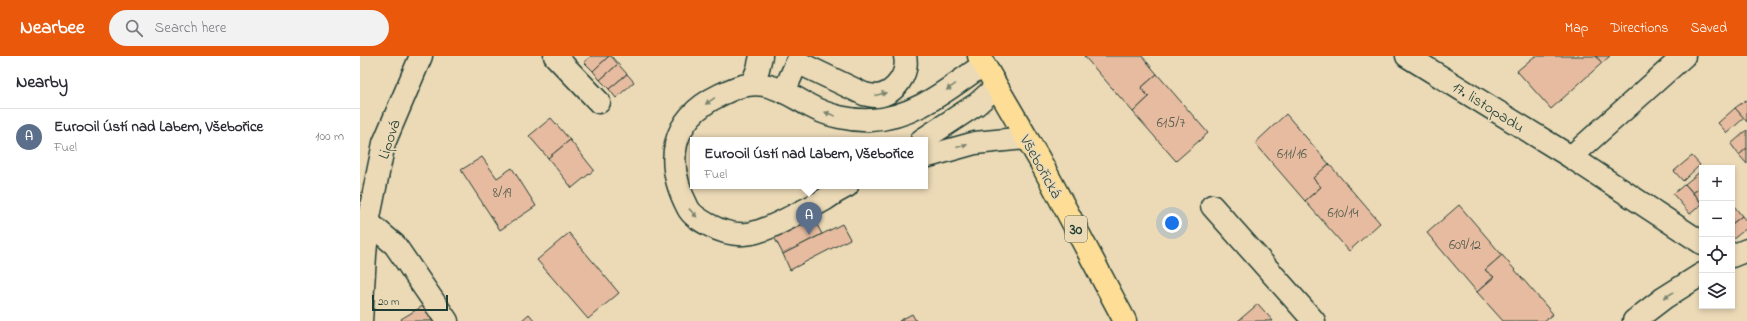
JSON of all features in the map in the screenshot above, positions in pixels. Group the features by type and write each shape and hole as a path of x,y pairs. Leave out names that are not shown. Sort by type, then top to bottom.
{"main road":[{"name":"Všebořická","path":"981,60 1063,203 1125,321"}],"street":[{"name":"Lipová","path":"361,321 368,222 384,143 421,56"},
{"path":"555,56 599,102"},
{"path":"752,84 761,56"},
{"path":"784,92 797,62 864,94 876,96 886,94 901,80 905,70 905,56"},
{"name":"17. listopadu","path":"1407,56 1571,157 1699,241"},
{"path":"1571,157 1684,56"},
{"path":"842,189 764,231 751,234 734,234 718,230 703,222 690,212 681,194 675,177 674,161 679,132 687,119 698,109 716,97 734,88 752,84 764,85 784,92 811,107 836,116 856,120 872,120 907,113 924,106 981,60"},
{"path":"927,137 977,104 996,87"},
{"path":"928,156 975,143 1026,138"},
{"path":"1212,206 1314,321"},
{"path":"368,222 395,246 446,321"},
{"path":"1735,255 1747,250"},
{"path":"1634,321 1664,298 1699,276"}],"building":[{"path":"591,56 609,56 593,71 584,62"},
{"path":"609,56 611,56 618,64 600,80 593,71"},
{"path":"1084,56 1142,56 1157,74 1141,88 1149,97 1133,112"},
{"path":"1535,56 1596,56 1602,63 1551,109 1517,71"},
{"path":"1596,56 1610,56 1602,63"},
{"path":"618,64 627,74 609,89 600,80"},
{"path":"627,74 634,82 616,98 609,89"},
{"path":"1157,74 1208,133 1176,161 1133,112 1149,97 1141,88"},
{"path":"1746,100 1747,101 1747,122 1735,108"},
{"path":"1735,108 1744,118 1727,133 1718,123"},
{"path":"1286,114 1329,164 1313,178 1321,187 1305,201 1255,143"},
{"path":"551,118 570,140 548,158 529,136"},
{"path":"1747,130 1747,148 1739,155 1731,144"},
{"path":"570,140 594,170 572,188 548,158"},
{"path":"1747,148 1747,164 1739,155"},
{"path":"1692,156 1700,165 1683,181 1674,171"},
{"path":"482,157 497,178 512,168 536,206 500,230 461,170"},
{"path":"1329,164 1380,223 1349,251 1305,201 1321,187 1313,178"},
{"path":"1699,172 1699,188 1693,193 1685,184"},
{"path":"1685,184 1699,200 1699,206 1690,214 1673,194"},
{"path":"1699,188 1699,200 1693,193"},
{"path":"804,201 822,234 783,254 765,220"},
{"path":"1459,205 1502,255 1485,270 1494,277 1477,292 1427,233"},
{"path":"1735,207 1742,216 1735,222"},
{"path":"1742,216 1747,222 1747,228 1735,238 1735,237 1735,222"},
{"path":"842,224 850,239 790,270 783,254"},
{"path":"569,233 619,293 588,319 537,260"},
{"path":"1502,255 1553,314 1544,321 1503,321 1477,292 1494,277 1485,270"},
{"path":"426,304 435,321 402,321 401,319"},
{"path":"1258,304 1273,321 1238,321"},
{"path":"529,314 535,321 521,321"},
{"path":"912,314 916,321 899,321"}],"place":[{"name":"EuroOil Ústí nad Labem, Všebořice","path":"809,235"}]}
